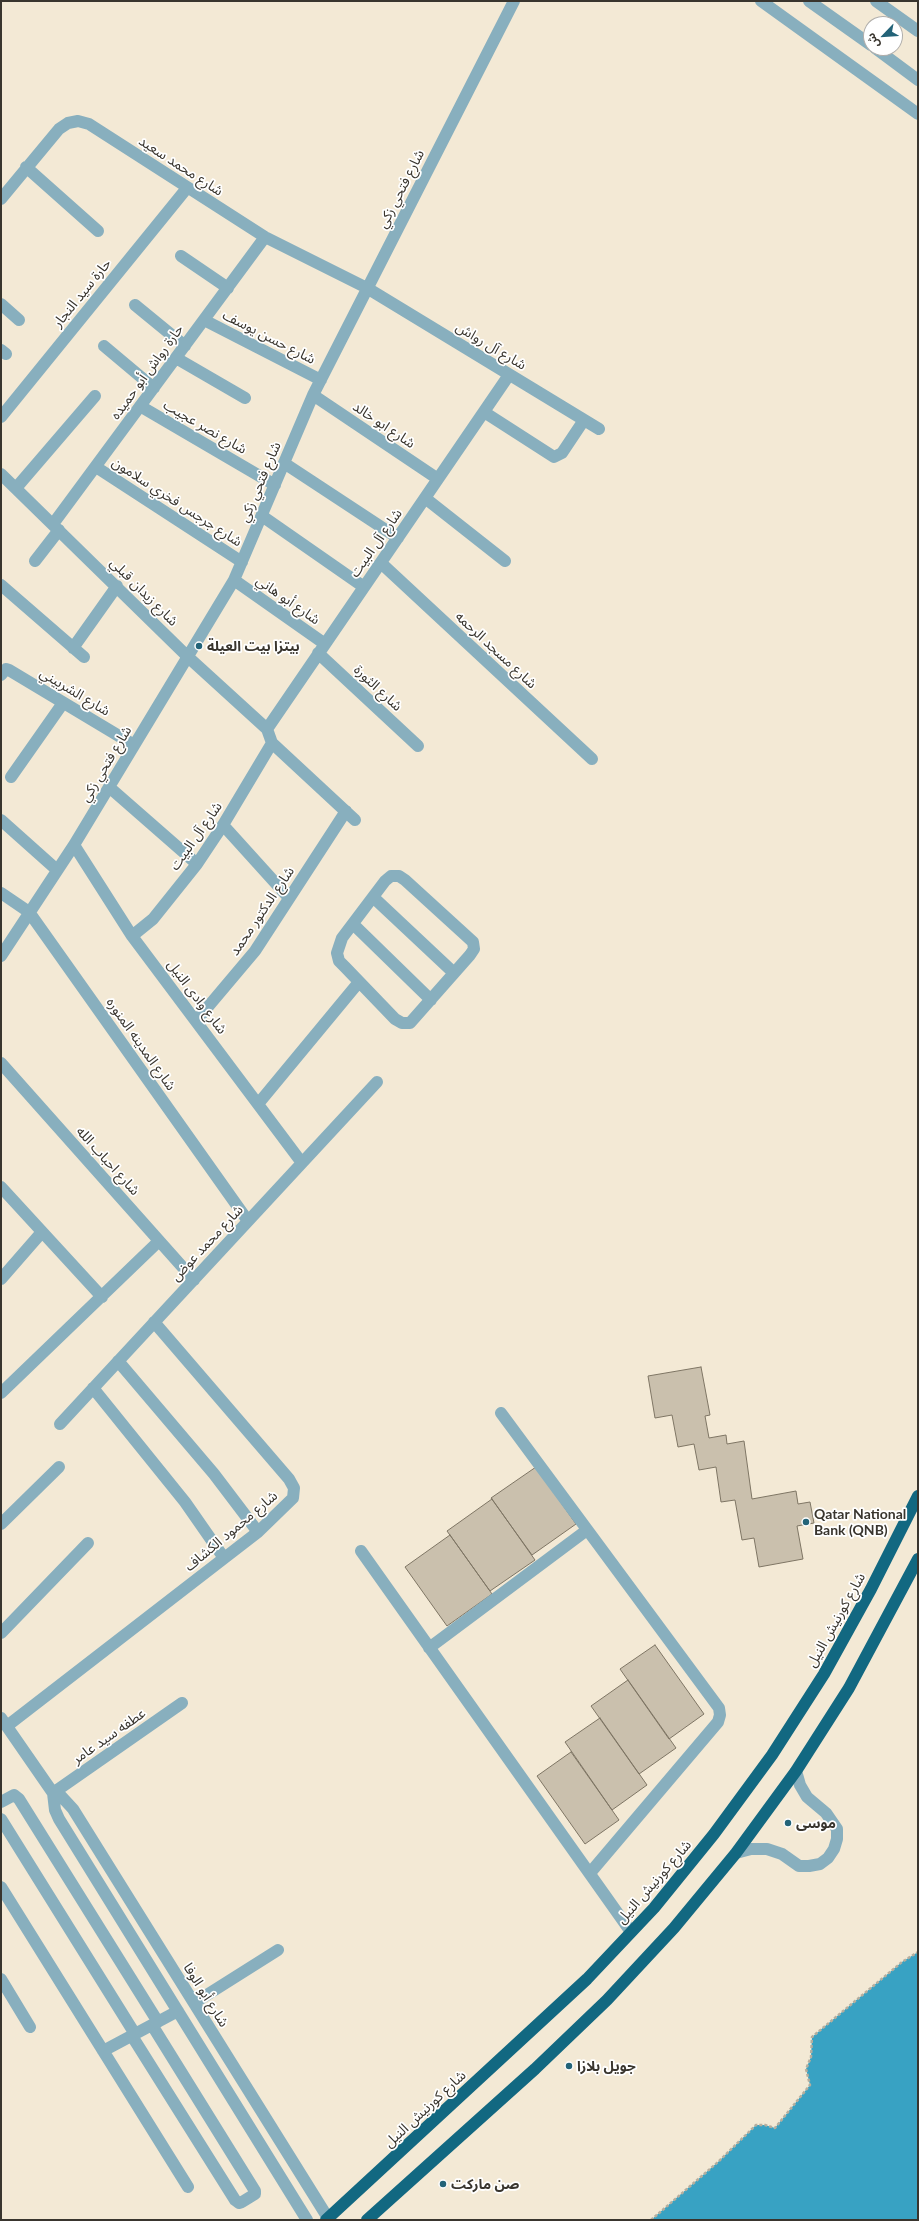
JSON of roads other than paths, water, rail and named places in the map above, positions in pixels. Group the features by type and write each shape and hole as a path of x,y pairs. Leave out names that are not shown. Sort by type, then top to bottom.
{"highway":[{"name":"شارع كورنيش النيل","path":"328,2219 587,1979 654,1908 714,1834 772,1755 824,1674 871,1589 918,1496"},
{"path":"367,2220 535,2069 607,2000 674,1928 736,1853 796,1771 849,1688 897,1601 918,1559"}],"street":[{"name":"شارع فتحي زكي","path":"1,956 74,845 234,580 313,395 514,1"},
{"path":"761,1 918,114"},
{"path":"809,1 863,39"},
{"path":"876,1 918,31"},
{"path":"886,56 918,80"},
{"name":"شارع محمد سعيد","path":"3,190 26,167 59,129 68,123 78,121 89,124 265,237 367,288"},
{"path":"26,167 98,231"},
{"name":"حارة سيد النجار","path":"1,417 187,188"},
{"name":"حارة رواش أبو حميده","path":"35,561 96,467 265,237"},
{"path":"181,256 228,288"},
{"name":"شارع آل رواش","path":"367,288 599,429"},
{"path":"1,304 19,320"},
{"path":"135,305 186,346"},
{"name":"شارع حسن يوسف","path":"204,320 321,380"},
{"path":"104,346 154,388"},
{"path":"176,358 245,398"},
{"name":"شارع آل البيت","path":"267,729 509,375"},
{"name":"شارع ابو خالد","path":"313,395 438,479"},
{"path":"7,484 95,396"},
{"name":"شارع نصر عجيب","path":"140,406 275,485"},
{"path":"484,412 554,458 562,453 584,420"},
{"path":"284,463 398,538"},
{"name":"شارع جرجس فخري سلامون","path":"96,467 242,562"},
{"name":"شارع زيدان قبلي","path":"7,484 56,527 188,657 267,729"},
{"path":"425,498 505,561"},
{"path":"262,516 364,587"},
{"name":"شارع مسجد الرحمه","path":"381,563 592,759"},
{"name":"شارع أبو هاني","path":"234,580 321,648"},
{"path":"1,585 84,657"},
{"path":"73,648 117,586"},
{"name":"شارع الثورة","path":"321,648 418,746"},
{"name":"شارع الشربيني","path":"1,675 6,669 9,670 134,745"},
{"path":"11,777 63,702"},
{"path":"267,729 272,743"},
{"name":"شارع آل البيت","path":"132,936 153,919 197,864 224,825 272,743"},
{"name":"شارع الدكتور محمد","path":"196,1021 255,951 289,898 350,816 272,743"},
{"path":"109,787 197,864"},
{"path":"1,820 57,870"},
{"path":"224,825 289,898"},
{"name":"شارع وادى النيل","path":"74,845 132,936 302,1163"},
{"path":"391,876 399,876 474,942 474,949 432,1000 410,1023 402,1024 339,961 337,953 338,945 373,897 391,876"},
{"name":"شارع المدينه المنوره","path":"1,893 29,912 248,1221"},
{"path":"373,897 454,973"},
{"path":"353,924 432,1000"},
{"path":"258,1104 359,982"},
{"name":"شارع احباب الله","path":"1,1063 194,1280"},
{"name":"شارع محمد عوض","path":"60,1424 377,1082"},
{"path":"1,1187 102,1297"},
{"path":"1,1279 42,1232"},
{"path":"1,1393 160,1241"},
{"name":"شارع محمود الكشاف","path":"4,1722 258,1532 293,1498 294,1488 289,1479 154,1322"},
{"path":"118,1361 214,1474 258,1532"},
{"path":"93,1388 186,1502 224,1558"},
{"path":"501,1413 714,1702 720,1715 718,1722 590,1873"},
{"path":"1,1524 59,1467"},
{"path":"429,1648 587,1530"},
{"path":"1,1633 88,1543"},
{"path":"360,1551 631,1932"},
{"name":"عطفه سيد عامر","path":"53,1792 182,1703"},
{"name":"شارع أبو الوفا","path":"4,1722 53,1792 61,1796 73,1809 328,2219"},
{"path":"736,1853 751,1849 767,1850 782,1854 799,1866 820,1864 828,1858 834,1849 837,1839 837,1829 826,1813 807,1797 800,1785 796,1771"},
{"name":"شارع أبو الوفا","path":"53,1792 54,1806 59,1819 307,2220"},
{"path":"1,1802 14,1795 18,1799 155,2024 255,2191 255,2194 239,2203 235,2200 1,1819"},
{"path":"1,1887 188,2187"},
{"path":"194,2003 278,1950"},
{"path":"1,1979 30,2027"},
{"path":"103,2051 178,2011"}],"water":[{"path":"918,1952 918,2220 651,2220 718,2162 756,2125 765,2125 775,2128 810,2085 806,2069 811,2057 812,2037 902,1962"}],"place":[{"name":"بيتزا بيت العيلة","path":"199,646"},
{"name":"Qatar National Bank (QNB)","path":"806,1522"},
{"name":"موسى","path":"788,1823"},
{"name":"جويل بلازا","path":"569,2066"},
{"name":"صن ماركت","path":"443,2184"}]}
